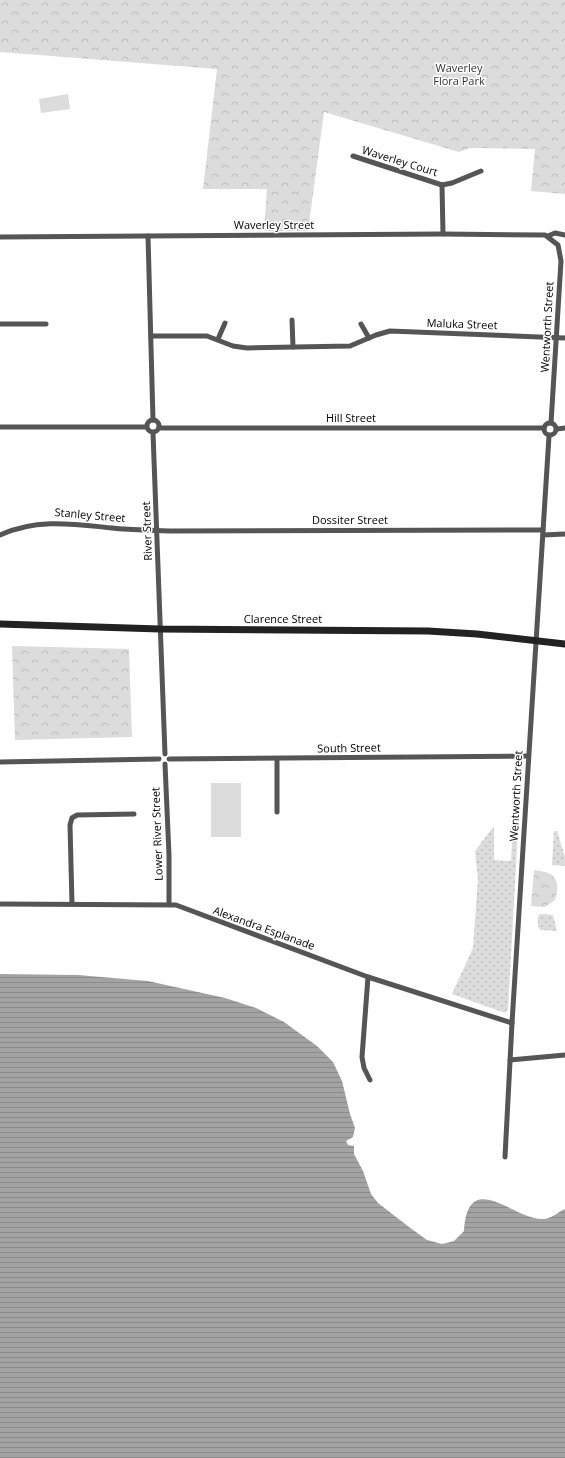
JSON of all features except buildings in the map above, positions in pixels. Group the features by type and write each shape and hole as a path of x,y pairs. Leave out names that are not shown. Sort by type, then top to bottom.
{"main road":[{"name":"Clarence Street","path":"0,624 160,629 428,631 537,640 565,644"}],"street":[{"name":"Waverley Court","path":"353,156 442,185 452,183 481,171"},
{"name":"Waverley Court","path":"442,185 443,234"},
{"name":"Waverley Street","path":"0,237 536,233 548,236 554,233 565,235"},
{"path":"148,236 153,420"},
{"name":"Wentworth Street","path":"548,236 558,245 561,256 551,423"},
{"path":"292,320 293,347"},
{"path":"0,324 46,324"},
{"path":"218,339 225,324"},
{"path":"361,324 369,338"},
{"name":"Maluka Street","path":"151,336 202,335 218,339 239,348 350,346 390,331 565,338"},
{"path":"146,427 149,421 153,420"},
{"path":"0,428 146,427 153,433 159,428 158,423 153,420"},
{"path":"551,423 556,426 555,434 549,436 545,434 544,428 546,424 551,423"},
{"name":"Hill Street","path":"159,428 544,428"},
{"path":"556,429 565,428"},
{"name":"River Street","path":"153,433 160,629"},
{"name":"Wentworth Street","path":"505,1157 528,756 537,640 549,436"},
{"name":"Stanley Street","path":"0,535 24,526 49,522 157,530"},
{"name":"Dossiter Street","path":"157,530 543,532 565,534"},
{"path":"0,762 159,759 165,764 169,759 168,755 165,754 160,629"},
{"path":"159,759 161,755 165,754"},
{"name":"South Street","path":"169,759 528,756"},
{"path":"277,759 277,812"},
{"name":"Lower River Street","path":"165,764 169,855 169,904"},
{"path":"72,904 70,825 72,818 77,815 134,814"},
{"name":"Alexandra Esplanade","path":"0,904 169,904 368,976 512,1024"},
{"path":"368,976 362,1057 364,1068 370,1080"},
{"path":"510,1060 565,1055"}],"green space":[{"name":"Waverley Flora Park","path":"0,0 565,0 565,194 531,191 535,149 470,148 459,152 324,112 308,231 264,231 267,189 203,189 217,69 0,52"},
{"path":"68,94 70,109 41,113 39,99"},
{"path":"12,646 129,649 132,737 15,740"},
{"path":"211,783 241,783 241,837 211,837"},
{"path":"494,826 494,860 511,861 513,829 518,829 508,1009 505,1013 452,994 473,948 478,879 475,851"},
{"path":"554,831 557,831 565,857 565,866 552,865"},
{"path":"534,870 551,875 557,882 557,893 555,900 545,907 531,906"},
{"path":"540,914 553,915 557,931 541,930 538,927 538,917"}],"shaded area":[{"path":"0,974 78,975 148,981 225,998 256,1008 284,1022 317,1046 333,1062 342,1081 355,1128 353,1137 346,1141 348,1145 354,1146 354,1154 363,1171 371,1194 378,1203 427,1240 442,1244 454,1241 464,1231 467,1212 474,1202 483,1199 494,1201 531,1217 543,1219 552,1217 565,1209 565,1458 0,1458"}]}
